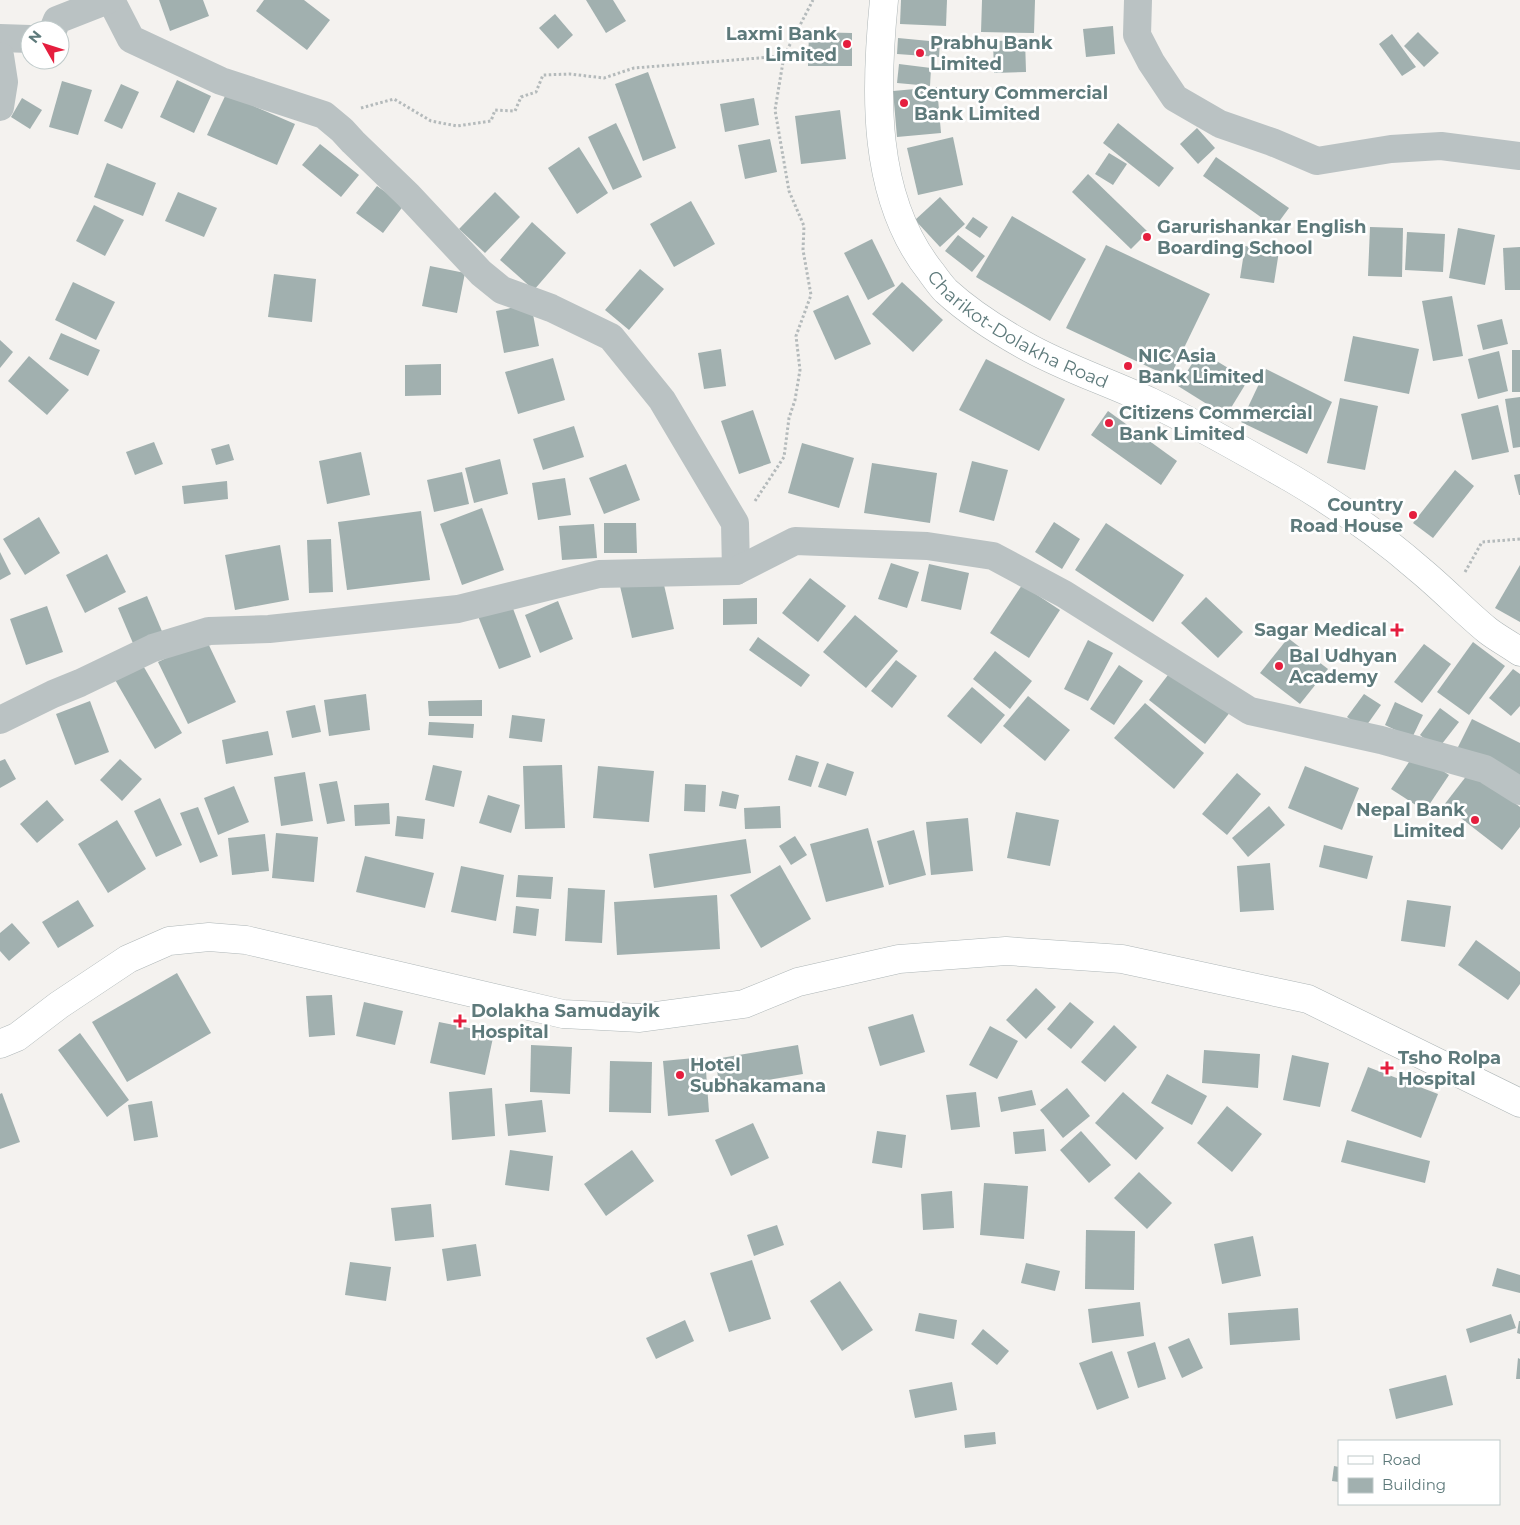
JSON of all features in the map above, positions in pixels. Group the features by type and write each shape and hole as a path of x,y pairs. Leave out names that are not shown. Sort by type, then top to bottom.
{"main road":[{"name":"Charikot-Dolakha Road","path":"884,0 880,44 879,122 887,179 901,223 919,258 945,290 980,319 1025,346 1070,368 1150,401 1231,444 1325,498 1379,535 1486,629 1520,652"},
{"path":"0,1044 17,1036 59,1005 128,959 169,941 210,937 246,940 563,1014 640,1018 744,1004 798,982 900,959 1006,951 1122,960 1308,999 1520,1103"}],"street":[{"path":"57,20 109,0 131,39 222,81 324,116 342,130 408,195 481,274 502,290 551,308 611,337 662,400 735,523 736,571"},
{"path":"1138,0 1137,35 1150,62 1175,98 1220,124 1272,142 1317,161 1391,149 1441,146 1520,156"},
{"path":"0,38 20,39"},
{"path":"0,56 4,82 0,107"},
{"path":"1,719 153,648 209,631 269,629 458,609 599,574 736,571 796,541 927,546 993,556 1064,594 1250,711 1381,740 1485,769 1520,791"}],"path":[{"path":"735,523 745,516 784,457 789,418 795,400 800,370 796,336 810,295 803,250 804,226 789,191 775,110 784,56 813,0"},
{"path":"324,116 394,99 431,122 457,126 491,121 495,110 515,111 521,98 536,92 543,75 570,74 604,78 634,68 784,56"},
{"path":"1450,596 1482,542 1520,540"}],"building":[{"path":"159,0 203,0 209,16 170,31"},
{"path":"264,0 304,0 330,20 307,50 256,11"},
{"path":"586,0 613,0 626,21 606,33"},
{"path":"901,0 947,0 946,26 900,24"},
{"path":"982,0 1035,0 1034,33 981,32"},
{"path":"555,14 573,35 558,49 539,28"},
{"path":"1113,26 1115,54 1086,57 1083,29"},
{"path":"809,32 852,33 852,66 808,66"},
{"path":"1418,32 1439,53 1424,67 1404,46"},
{"path":"1392,34 1416,67 1402,76 1379,44"},
{"path":"898,38 940,42 939,57 897,54"},
{"path":"1025,40 1026,72 994,73 993,41"},
{"path":"899,64 931,68 930,86 897,83"},
{"path":"648,72 676,148 643,161 615,84"},
{"path":"177,80 211,96 194,133 160,117"},
{"path":"62,81 92,90 78,135 49,127"},
{"path":"121,84 139,92 122,129 104,121"},
{"path":"937,87 941,133 897,137 893,91"},
{"path":"226,94 295,124 277,165 207,135"},
{"path":"22,98 42,110 30,129 11,117"},
{"path":"754,98 759,125 725,132 720,104"},
{"path":"840,110 846,159 801,164 795,116"},
{"path":"616,123 642,177 613,190 588,137"},
{"path":"1118,123 1174,168 1159,187 1103,143"},
{"path":"1197,128 1215,148 1198,164 1180,144"},
{"path":"953,137 963,185 918,195 907,148"},
{"path":"770,139 777,172 745,179 738,145"},
{"path":"320,144 359,175 341,197 302,165"},
{"path":"579,147 608,193 577,214 548,168"},
{"path":"1109,153 1127,164 1113,185 1095,174"},
{"path":"1216,157 1289,208 1275,227 1203,176"},
{"path":"107,163 156,183 143,216 94,197"},
{"path":"1088,174 1148,232 1131,249 1072,192"},
{"path":"377,186 404,205 383,233 356,213"},
{"path":"178,192 217,208 204,237 165,221"},
{"path":"495,192 520,217 485,253 459,229"},
{"path":"940,197 965,224 940,247 915,220"},
{"path":"691,201 715,244 674,267 650,224"},
{"path":"94,205 124,220 105,256 76,241"},
{"path":"1012,216 1086,259 1050,321 976,277"},
{"path":"973,217 988,227 980,238 965,228"},
{"path":"532,222 566,253 534,290 500,260"},
{"path":"1370,227 1403,228 1402,277 1368,276"},
{"path":"1458,228 1495,235 1485,285 1449,278"},
{"path":"1407,232 1445,234 1443,272 1405,270"},
{"path":"958,235 985,256 972,272 945,251"},
{"path":"872,239 895,286 868,300 844,253"},
{"path":"1106,245 1210,294 1170,377 1066,328"},
{"path":"1245,246 1279,251 1274,283 1240,278"},
{"path":"1520,247 1520,290 1505,290 1503,248"},
{"path":"430,266 465,273 457,313 422,306"},
{"path":"640,269 664,289 629,330 605,310"},
{"path":"274,274 316,279 312,322 268,317"},
{"path":"73,282 115,302 96,340 55,320"},
{"path":"902,282 943,320 913,352 872,314"},
{"path":"848,295 871,344 835,360 813,311"},
{"path":"1452,296 1463,356 1433,361 1422,301"},
{"path":"531,304 539,346 504,353 496,311"},
{"path":"1502,319 1508,344 1483,350 1477,325"},
{"path":"61,333 100,350 88,376 49,359"},
{"path":"1353,336 1419,349 1409,394 1344,381"},
{"path":"0,340 13,352 0,368"},
{"path":"721,349 726,386 704,389 698,353"},
{"path":"1512,350 1520,350 1520,392 1512,392"},
{"path":"1200,351 1248,380 1226,416 1178,386"},
{"path":"1499,351 1508,391 1478,399 1468,359"},
{"path":"29,356 69,390 47,415 8,381"},
{"path":"553,358 565,400 518,414 505,372"},
{"path":"986,359 1065,399 1039,451 959,410"},
{"path":"441,364 441,395 405,396 405,365"},
{"path":"1266,369 1332,402 1307,454 1241,422"},
{"path":"1520,397 1520,447 1513,448 1505,399"},
{"path":"1340,398 1378,406 1365,470 1327,463"},
{"path":"1498,405 1509,452 1472,460 1461,414"},
{"path":"753,410 771,463 739,474 721,421"},
{"path":"1108,411 1177,461 1161,485 1091,435"},
{"path":"574,426 584,457 543,470 533,439"},
{"path":"154,442 163,464 135,475 126,452"},
{"path":"802,443 854,458 839,508 788,493"},
{"path":"229,444 234,460 216,465 211,449"},
{"path":"361,452 370,495 327,504 319,461"},
{"path":"500,459 508,494 474,503 465,468"},
{"path":"972,461 1008,470 994,521 959,512"},
{"path":"872,463 937,473 930,523 864,513"},
{"path":"626,464 640,500 604,514 589,478"},
{"path":"1455,470 1474,486 1433,538 1413,523"},
{"path":"462,472 469,504 434,512 427,480"},
{"path":"1520,474 1520,495 1519,495 1514,475"},
{"path":"565,478 571,515 538,520 532,483"},
{"path":"227,481 228,499 184,504 182,486"},
{"path":"482,508 504,570 462,585 440,524"},
{"path":"421,511 430,580 347,590 338,522"},
{"path":"39,517 60,553 25,575 3,539"},
{"path":"1054,522 1080,539 1062,569 1035,552"},
{"path":"604,523 636,523 637,553 604,553"},
{"path":"1106,523 1184,575 1153,622 1075,570"},
{"path":"594,524 597,558 562,560 559,526"},
{"path":"331,539 333,592 309,593 307,540"},
{"path":"280,545 289,600 235,610 225,555"},
{"path":"0,552 11,574 0,580"},
{"path":"107,554 126,592 85,613 66,575"},
{"path":"891,563 919,572 907,608 878,599"},
{"path":"929,564 969,573 961,610 921,601"},
{"path":"1520,565 1520,622 1495,608"},
{"path":"662,576 674,629 632,638 620,586"},
{"path":"810,578 846,606 818,642 782,613"},
{"path":"1022,585 1060,610 1029,658 990,633"},
{"path":"147,596 164,636 135,648 118,608"},
{"path":"1206,597 1243,632 1218,658 1181,623"},
{"path":"757,598 757,624 723,625 723,599"},
{"path":"558,601 573,639 540,653 525,615"},
{"path":"511,603 531,657 499,669 478,616"},
{"path":"47,606 63,652 26,665 10,619"},
{"path":"855,615 898,651 866,688 823,652"},
{"path":"758,637 810,675 801,687 749,650"},
{"path":"1288,638 1328,669 1300,704 1260,673"},
{"path":"206,639 236,702 188,724 158,662"},
{"path":"1088,640 1113,653 1088,701 1064,689"},
{"path":"1473,642 1505,666 1469,715 1437,692"},
{"path":"1424,644 1451,664 1422,703 1394,682"},
{"path":"995,651 1032,681 1010,709 973,679"},
{"path":"896,660 917,676 892,708 871,691"},
{"path":"141,662 182,733 155,749 114,678"},
{"path":"1119,665 1143,681 1114,725 1090,709"},
{"path":"1174,667 1231,711 1205,744 1149,700"},
{"path":"1513,669 1520,674 1520,706 1511,716 1489,698"},
{"path":"972,687 1005,715 981,744 947,716"},
{"path":"366,694 370,730 329,736 324,700"},
{"path":"1364,694 1381,705 1364,729 1347,717"},
{"path":"1028,696 1070,730 1045,761 1003,726"},
{"path":"482,700 482,716 429,716 428,701"},
{"path":"90,701 109,752 75,765 56,714"},
{"path":"1395,702 1423,715 1412,738 1385,725"},
{"path":"1145,703 1204,753 1174,789 1114,738"},
{"path":"315,705 321,732 292,738 286,711"},
{"path":"1440,708 1459,722 1438,749 1420,735"},
{"path":"512,715 545,719 542,742 509,738"},
{"path":"1472,719 1520,743 1520,781 1457,749"},
{"path":"429,722 474,724 473,738 428,735"},
{"path":"268,731 273,755 226,764 222,740"},
{"path":"1415,753 1449,775 1425,811 1391,789"},
{"path":"796,755 819,762 811,787 788,780"},
{"path":"5,759 16,779 0,788 0,761"},
{"path":"120,759 142,779 122,801 100,780"},
{"path":"827,763 854,772 846,796 818,787"},
{"path":"433,765 462,771 454,807 425,800"},
{"path":"562,765 565,828 525,829 523,766"},
{"path":"598,766 654,771 649,822 593,818"},
{"path":"1305,766 1359,788 1342,830 1288,808"},
{"path":"1471,770 1520,807 1520,827 1502,850 1444,805"},
{"path":"305,772 313,821 281,826 274,777"},
{"path":"1237,773 1261,794 1227,835 1202,814"},
{"path":"337,781 345,821 327,824 319,784"},
{"path":"685,784 706,785 705,812 684,811"},
{"path":"234,786 249,822 218,835 204,798"},
{"path":"722,791 739,795 736,809 719,806"},
{"path":"488,795 520,805 511,833 479,823"},
{"path":"160,798 182,845 156,857 134,811"},
{"path":"47,800 64,820 37,843 20,824"},
{"path":"389,803 390,824 355,826 354,805"},
{"path":"780,806 781,828 745,829 744,808"},
{"path":"1269,806 1285,825 1248,857 1232,838"},
{"path":"198,807 218,856 200,863 180,813"},
{"path":"1016,812 1059,820 1050,866 1007,858"},
{"path":"397,816 425,819 423,839 395,836"},
{"path":"968,818 973,871 931,875 926,822"},
{"path":"117,820 146,869 108,893 78,844"},
{"path":"868,828 884,887 826,902 810,844"},
{"path":"914,830 926,875 889,885 877,841"},
{"path":"276,833 318,837 314,882 272,878"},
{"path":"265,834 269,871 232,875 228,838"},
{"path":"795,836 807,855 791,865 779,846"},
{"path":"746,839 751,873 654,888 649,854"},
{"path":"1324,845 1373,856 1367,879 1319,867"},
{"path":"365,856 434,873 425,908 356,892"},
{"path":"1270,863 1274,910 1240,912 1237,866"},
{"path":"780,865 811,919 761,948 730,895"},
{"path":"461,866 504,875 496,921 451,912"},
{"path":"518,875 553,877 551,899 516,897"},
{"path":"568,888 605,890 602,943 565,941"},
{"path":"717,895 720,949 617,955 614,902"},
{"path":"78,900 94,926 58,948 42,922"},
{"path":"1407,900 1451,906 1445,947 1401,941"},
{"path":"516,906 539,909 536,936 513,933"},
{"path":"12,923 30,943 9,961 0,951 0,933"},
{"path":"1476,940 1520,972 1520,984 1508,1000 1458,965"},
{"path":"177,973 211,1033 127,1082 92,1022"},
{"path":"1036,988 1056,1007 1026,1039 1006,1020"},
{"path":"332,995 335,1035 309,1037 306,996"},
{"path":"364,1002 403,1011 395,1045 356,1036"},
{"path":"1070,1002 1094,1022 1071,1049 1047,1029"},
{"path":"913,1014 925,1052 880,1066 868,1027"},
{"path":"439,1022 494,1033 485,1075 430,1063"},
{"path":"1114,1025 1137,1047 1105,1082 1081,1062"},
{"path":"990,1026 1018,1041 997,1079 969,1065"},
{"path":"80,1033 129,1100 107,1117 58,1050"},
{"path":"531,1045 572,1047 570,1094 530,1092"},
{"path":"798,1045 803,1074 720,1088 715,1059"},
{"path":"1204,1050 1260,1054 1258,1088 1202,1083"},
{"path":"1292,1055 1329,1063 1320,1107 1283,1100"},
{"path":"705,1057 709,1112 668,1116 663,1061"},
{"path":"610,1061 652,1062 651,1113 609,1112"},
{"path":"1368,1067 1438,1094 1421,1138 1351,1111"},
{"path":"1167,1074 1207,1096 1192,1125 1151,1103"},
{"path":"492,1088 495,1136 452,1140 449,1092"},
{"path":"1067,1088 1090,1116 1063,1138 1040,1110"},
{"path":"1032,1090 1036,1105 1001,1112 998,1097"},
{"path":"976,1092 980,1127 951,1130 946,1095"},
{"path":"1123,1092 1164,1128 1136,1160 1095,1123"},
{"path":"2,1093 20,1142 0,1149 0,1094"},
{"path":"542,1100 546,1132 508,1136 505,1104"},
{"path":"152,1101 158,1137 134,1141 128,1105"},
{"path":"1227,1106 1262,1134 1232,1172 1197,1143"},
{"path":"753,1123 769,1158 731,1176 715,1140"},
{"path":"1044,1129 1046,1151 1015,1154 1013,1132"},
{"path":"877,1131 906,1135 902,1168 872,1163"},
{"path":"1081,1131 1111,1165 1089,1183 1060,1150"},
{"path":"1347,1140 1430,1161 1425,1183 1341,1162"},
{"path":"510,1150 553,1156 549,1191 505,1185"},
{"path":"632,1150 654,1181 606,1216 584,1184"},
{"path":"1139,1172 1172,1203 1147,1229 1114,1198"},
{"path":"984,1183 1028,1186 1024,1239 980,1235"},
{"path":"952,1191 954,1228 923,1230 921,1194"},
{"path":"431,1204 434,1237 395,1241 391,1208"},
{"path":"777,1225 784,1245 754,1256 747,1235"},
{"path":"1086,1230 1135,1231 1134,1290 1085,1289"},
{"path":"1253,1236 1261,1276 1222,1284 1214,1244"},
{"path":"476,1244 481,1276 447,1281 442,1249"},
{"path":"752,1260 771,1319 729,1332 710,1273"},
{"path":"350,1262 391,1267 386,1301 345,1295"},
{"path":"1026,1263 1060,1271 1055,1291 1021,1283"},
{"path":"1497,1268 1520,1275 1520,1293 1492,1286"},
{"path":"840,1281 873,1330 842,1351 810,1301"},
{"path":"1140,1302 1144,1336 1092,1343 1088,1309"},
{"path":"1298,1308 1300,1340 1230,1345 1228,1313"},
{"path":"919,1313 957,1320 954,1339 915,1331"},
{"path":"1511,1314 1516,1328 1470,1343 1466,1329"},
{"path":"685,1320 694,1341 656,1359 646,1338"},
{"path":"1520,1321 1520,1334 1517,1333"},
{"path":"983,1329 1009,1351 997,1365 971,1344"},
{"path":"1189,1338 1203,1368 1182,1378 1168,1347"},
{"path":"1155,1342 1166,1379 1138,1388 1127,1352"},
{"path":"1112,1351 1129,1398 1097,1410 1079,1363"},
{"path":"1518,1358 1520,1359 1520,1379 1516,1379"},
{"path":"1446,1375 1453,1405 1396,1419 1389,1389"},
{"path":"952,1382 957,1410 915,1418 909,1390"},
{"path":"995,1432 996,1444 965,1448 964,1435"},
{"path":"1334,1466 1338,1467 1338,1482 1332,1481"}],"place":[{"name":"Laxmi Bank Limited","path":"847,44"},
{"name":"Prabhu Bank Limited","path":"920,53"},
{"name":"Century Commercial Bank Limited","path":"904,103"},
{"name":"Garurishankar English Boarding School","path":"1147,237"},
{"name":"NIC Asia Bank Limited","path":"1128,366"},
{"name":"Citizens Commercial Bank Limited","path":"1109,423"},
{"name":"Country Road House","path":"1413,515"},
{"name":"Sagar Medical","path":"1397,630"},
{"name":"Bal Udhyan Academy","path":"1279,666"},
{"name":"Nepal Bank Limited","path":"1475,820"},
{"name":"Dolakha Samudayik Hospital","path":"460,1021"},
{"name":"Tsho Rolpa Hospital","path":"1387,1068"},
{"name":"Hotel Subhakamana","path":"680,1075"}]}
